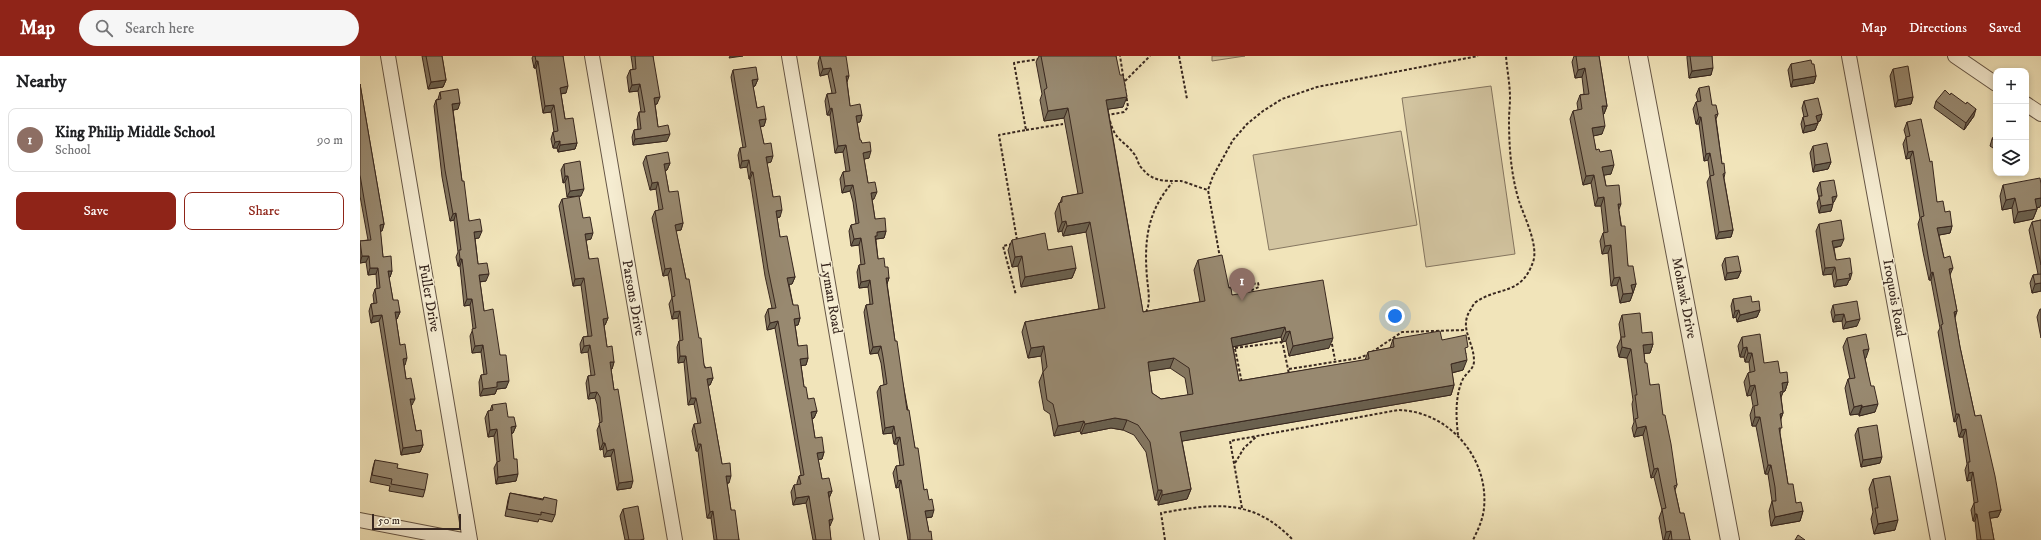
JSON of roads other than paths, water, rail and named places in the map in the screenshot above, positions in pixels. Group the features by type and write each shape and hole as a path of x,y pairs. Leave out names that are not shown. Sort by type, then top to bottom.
{"street":[{"name":"Fuller Drive","path":"388,56 470,540"},
{"name":"Parsons Drive","path":"592,56 675,540"},
{"name":"Lyman Road","path":"789,56 872,540"},
{"name":"Mohawk Drive","path":"1638,56 1730,540"},
{"name":"Iroquois Road","path":"1849,56 1938,540"},
{"path":"1954,56 1993,82"},
{"path":"2029,106 2041,114"},
{"path":"360,520 463,540"}],"place":[{"name":"King Philip Middle School","path":"1242,301"}]}
